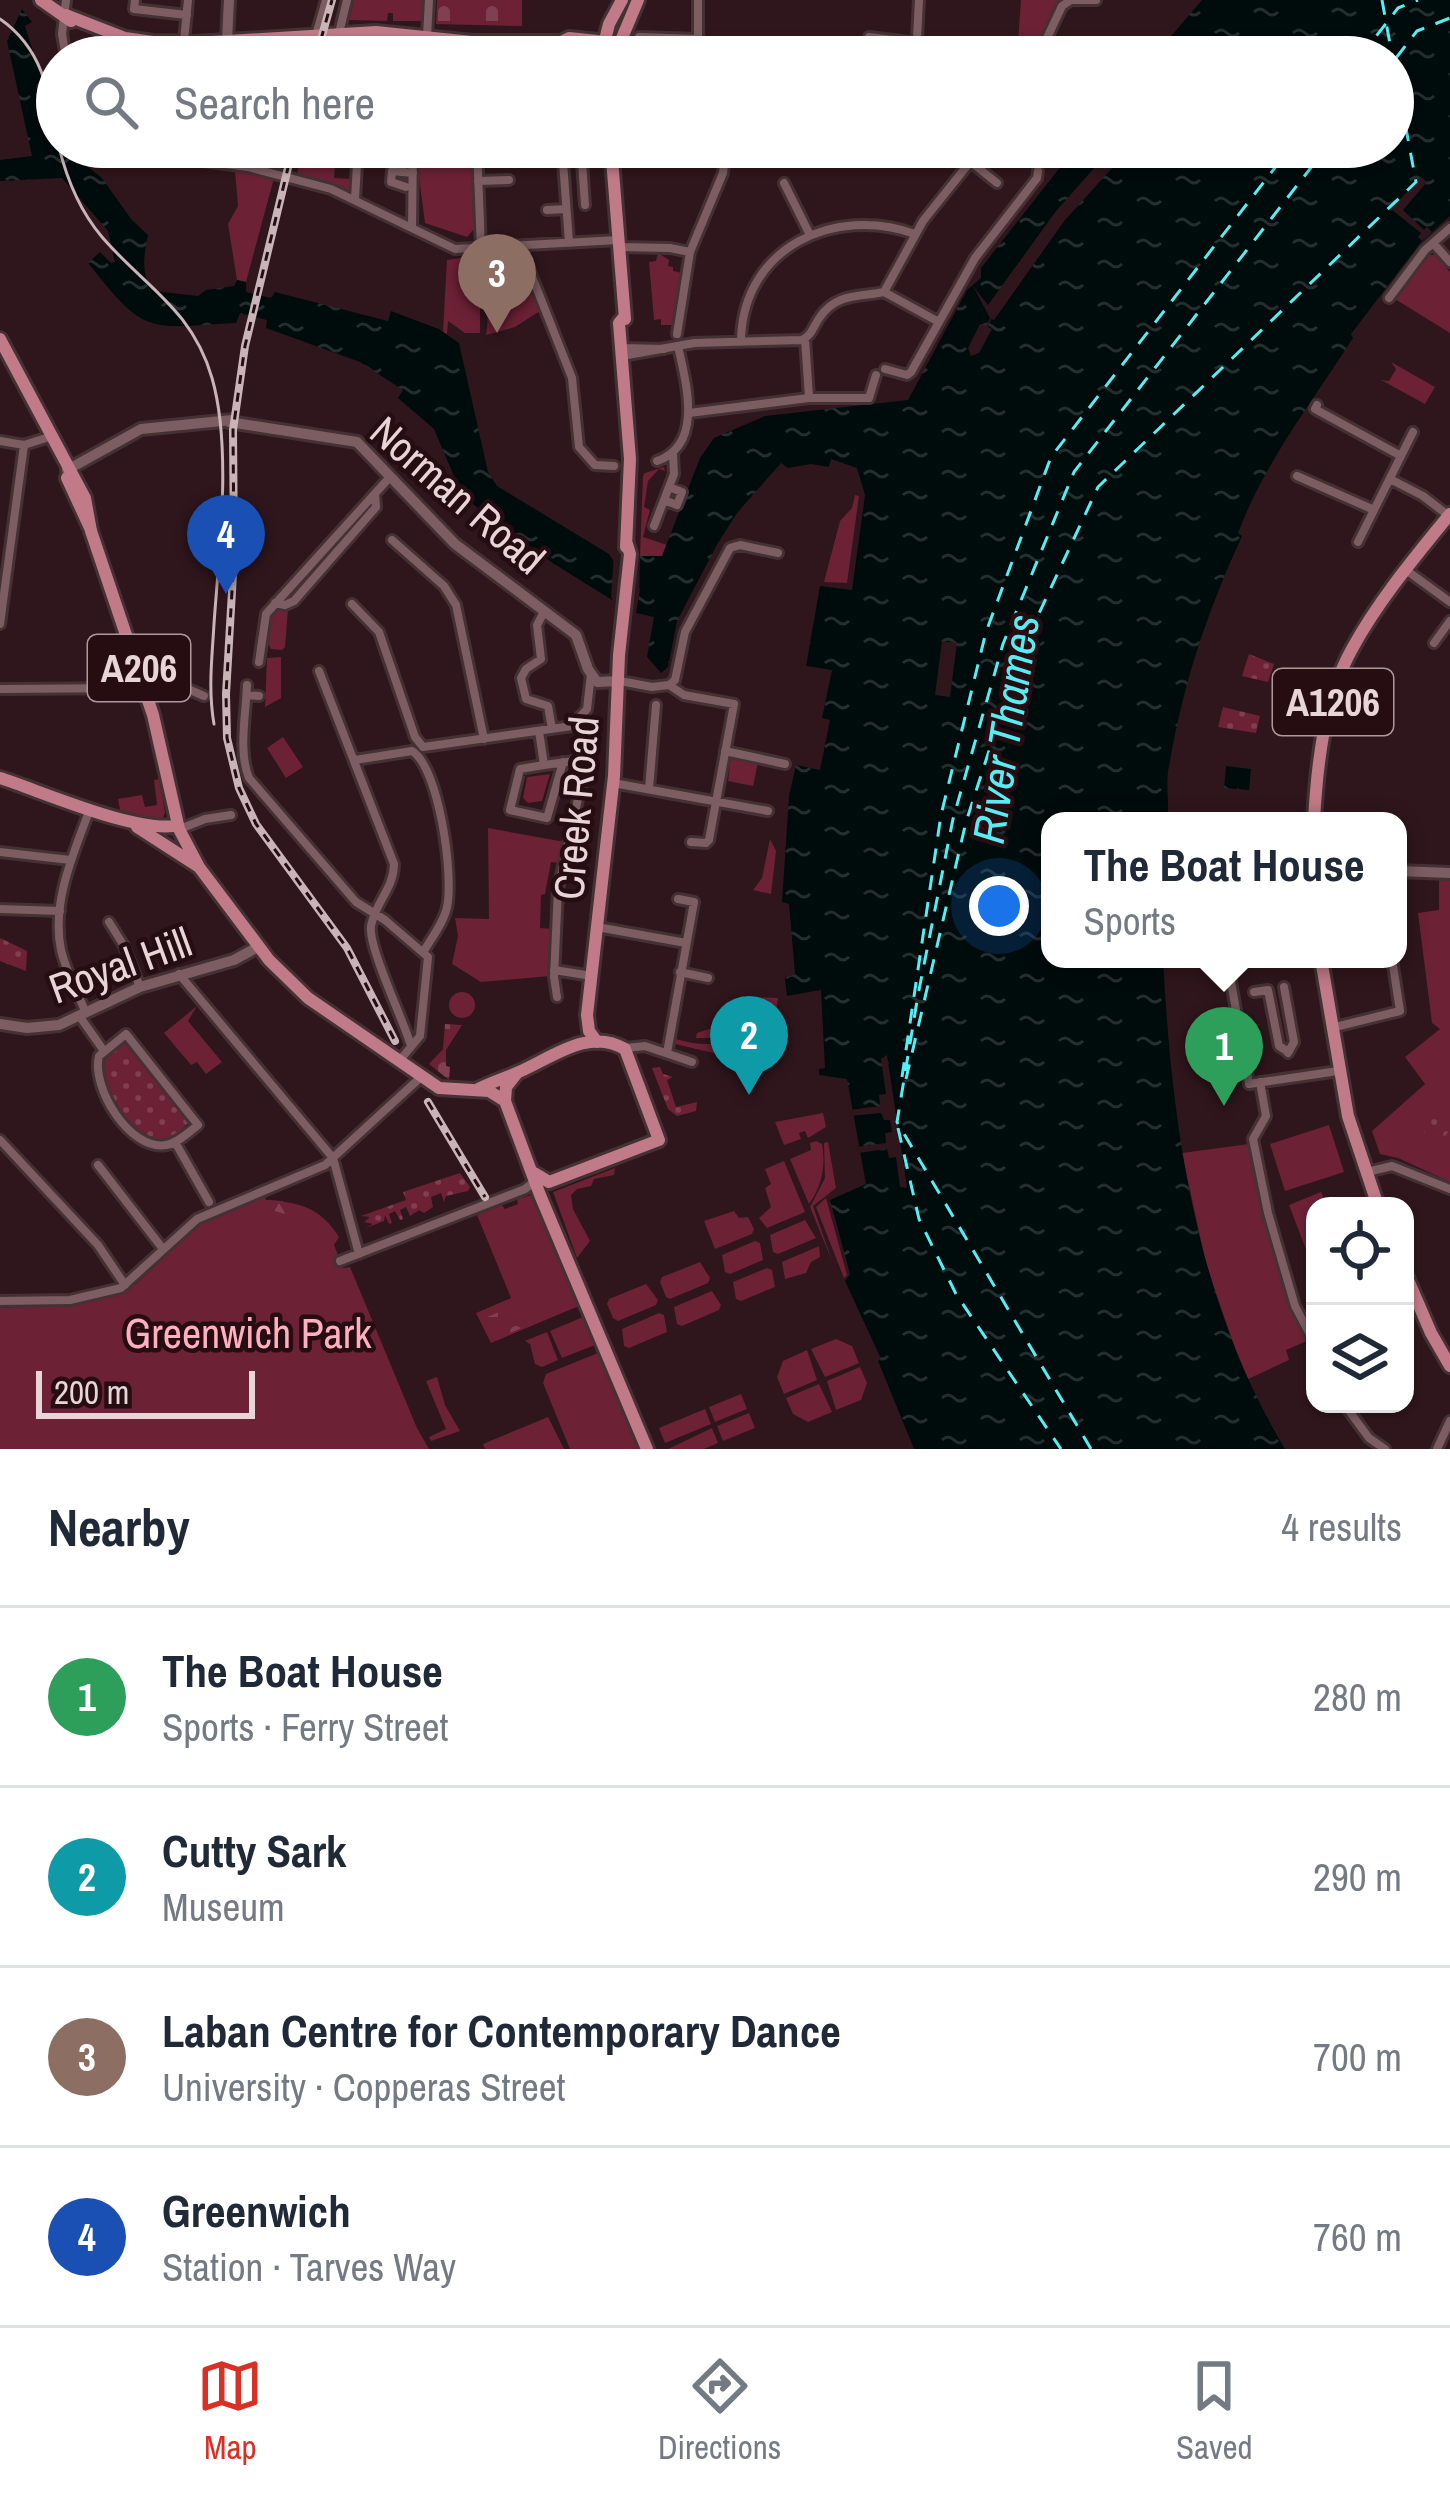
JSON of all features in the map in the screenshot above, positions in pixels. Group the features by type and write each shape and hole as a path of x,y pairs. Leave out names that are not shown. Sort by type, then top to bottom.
{"main road":[{"path":"40,0 121,36"},
{"path":"227,36 229,0"},
{"path":"611,36 622,0"},
{"path":"614,36 635,7"},
{"path":"298,36 410,36"},
{"name":"Creek Road","path":"597,1042 587,1016 614,783 627,550 626,351 619,323 624,317 613,168"},
{"name":"A206","path":"0,339 85,498 145,686 178,831 195,865 258,947 308,998 447,1091 494,1093 505,1102"},
{"name":"Norman Road","path":"67,471 148,427 242,421 352,439 455,544 576,635 591,674"},
{"name":"A1206","path":"1315,812 1319,763 1340,676 1359,638 1449,515"},
{"path":"591,674 597,682 620,681"},
{"path":"0,778 131,822 178,831"},
{"path":"131,822 195,865"},
{"path":"160,842 178,831"},
{"path":"1407,871 1450,872"},
{"name":"Royal Hill","path":"0,1024 53,1027 140,987 234,960 258,947"},
{"path":"1322,968 1338,1071 1375,1197"},
{"name":"Creek Road","path":"564,1048 580,1032 587,1016"},
{"path":"477,1090 564,1048 597,1042 625,1049 659,1140 539,1179"},
{"path":"517,1073 506,1088 505,1102 647,1449"},
{"path":"1414,1292 1450,1366"}],"street":[{"path":"135,0 134,10 187,15"},
{"path":"188,0 189,36"},
{"path":"316,34 326,0"},
{"path":"339,33 347,0"},
{"path":"429,0 433,36"},
{"path":"698,0 698,36"},
{"path":"920,0 921,36"},
{"path":"1048,36 1062,6 1073,0 1096,0"},
{"path":"251,168 355,199 449,247 569,242 690,252"},
{"path":"355,199 357,168"},
{"path":"401,168 401,172"},
{"path":"412,226 413,168"},
{"path":"477,168 481,249"},
{"path":"563,168 569,242"},
{"path":"583,168 585,205"},
{"path":"677,334 690,252 723,168"},
{"path":"884,292 915,234 966,168"},
{"path":"978,168 997,183"},
{"path":"406,187 391,182 392,171 413,173"},
{"path":"689,412 809,398 869,398 881,372 911,372 975,258 1038,171"},
{"path":"478,181 511,180"},
{"path":"784,183 810,235"},
{"path":"565,186 584,184"},
{"path":"547,210 566,209"},
{"path":"741,340 748,298 758,281 773,262 810,235 838,224 865,222 915,234"},
{"path":"1389,298 1450,228"},
{"path":"1433,243 1450,262"},
{"path":"520,246 572,378 580,451 595,466 614,466"},
{"path":"809,398 805,339 837,301 859,293 884,292 937,321"},
{"path":"626,351 805,339"},
{"path":"657,461 673,453 682,440 689,412 678,346"},
{"path":"1317,405 1315,409 1345,428 1401,456"},
{"path":"1358,542 1413,432"},
{"path":"0,441 24,445 49,437"},
{"path":"0,624 24,445"},
{"path":"654,526 664,500 677,506 682,492 669,487 675,468 673,453"},
{"path":"1297,476 1374,510"},
{"path":"259,662 263,620 275,603 294,601 376,507 375,493 389,478"},
{"path":"1390,479 1449,515"},
{"path":"392,540 451,595 484,739"},
{"path":"620,681 670,685 685,632 730,548 740,544 778,553"},
{"path":"1406,570 1450,602"},
{"path":"352,604 379,632 417,742 430,748 572,726 589,704 591,674"},
{"path":"544,612 537,625 541,659 521,678 526,699 548,706 552,729"},
{"path":"1434,643 1450,621"},
{"path":"319,671 394,864 372,936 410,1043"},
{"path":"0,689 145,686 167,680 204,696"},
{"path":"670,685 684,695 734,703 708,842 691,842"},
{"path":"259,696 247,690 245,771 356,902 424,951"},
{"path":"649,789 656,705"},
{"path":"557,997 558,890 590,759 592,733 580,719"},
{"path":"539,731 544,765"},
{"path":"355,760 415,751 422,760 448,846 447,910 424,951 427,978 420,1033 400,1060"},
{"path":"725,752 785,764"},
{"path":"563,762 547,818 510,810 520,770 563,762 590,759"},
{"path":"614,783 768,811"},
{"path":"90,808 70,860 60,911 61,952 83,1016 104,1051"},
{"path":"178,831 205,819 231,815"},
{"path":"0,852 70,860"},
{"path":"667,1052 694,902 678,899"},
{"path":"0,909 60,911"},
{"path":"109,922 140,987"},
{"path":"597,927 686,943"},
{"path":"555,967 592,976"},
{"path":"1230,968 1250,1084 1290,1072 1338,1071"},
{"path":"1330,1029 1390,1012 1388,1004 1396,1000 1393,968"},
{"path":"680,972 708,978"},
{"path":"178,973 333,1158 359,1254"},
{"path":"1254,992 1268,990 1279,1046 1288,1052 1294,1042 1284,987"},
{"path":"126,1034 198,1125 175,1142 161,1146 150,1142 115,1113 98,1076 104,1051 126,1034"},
{"path":"625,1049 645,1046 692,1061"},
{"path":"0,1301 70,1300 125,1285 190,1224 333,1158 421,1077"},
{"path":"1259,1082 1266,1116 1253,1139 1268,1213 1295,1306 1306,1327"},
{"path":"0,1140 98,1245 125,1285"},
{"path":"175,1142 209,1202"},
{"path":"98,1165 163,1249"},
{"path":"1366,1173 1392,1166 1450,1190"},
{"path":"340,1261 525,1190 539,1179"},
{"path":"1351,1413 1369,1438 1385,1449"},
{"path":"1437,1449 1450,1420"}],"green space":[{"path":"354,0 423,0 422,21 393,21 393,13 388,13 387,21 349,20"},
{"path":"437,0 522,0 522,26 436,24"},
{"path":"1021,0 1059,0 1040,36 1018,36"},
{"path":"298,168 335,168 334,178 353,179 350,194 297,173"},
{"path":"418,168 473,168 475,228 467,237 425,223"},
{"path":"235,171 274,178 246,282 237,280 228,224 238,206"},
{"path":"658,253 669,260 673,271 682,273 674,325 654,320 649,262 656,261"},
{"path":"480,255 480,333 465,333 448,321 447,334 443,332 447,260"},
{"path":"1429,255 1435,255 1450,272 1450,333 1395,299"},
{"path":"514,272 521,283 528,280 540,311 515,327 486,335 487,276"},
{"path":"1391,362 1435,387 1425,404 1381,380 1389,381 1396,369"},
{"path":"664,467 665,471 659,469 648,481 644,507 650,510 643,537 667,545 662,556 640,556 643,476 645,473"},
{"path":"855,495 859,496 847,583 824,582 840,521 852,508"},
{"path":"288,609 285,647 271,649 269,624 277,610"},
{"path":"1249,654 1274,664 1268,682 1242,676"},
{"path":"281,657 281,698 265,707 267,658"},
{"path":"1223,707 1260,716 1256,733 1218,727"},
{"path":"283,737 303,767 286,778 267,748"},
{"path":"731,756 758,762 753,786 728,781"},
{"path":"550,774 542,801 528,803 523,798 527,777"},
{"path":"160,779 165,813 161,821 120,810 118,799 142,795 145,807 157,805 154,780"},
{"path":"488,828 565,842 560,863 551,862 541,895 540,928 553,929 550,976 481,982 452,964 458,936 455,918 489,919"},
{"path":"770,839 776,851 771,894 753,890 762,878"},
{"path":"1439,880 1450,880 1450,1182 1380,1154 1372,1131 1425,1084 1405,1057 1440,1029 1432,1023 1418,913 1439,910"},
{"path":"0,938 27,951 26,971 0,961"},
{"path":"462,992 475,1005 462,1018 449,1005"},
{"path":"755,997 778,998 775,1020 764,1024 763,1032 718,1054 675,1044 676,1039 713,1044 749,1035 748,1029 719,1038 696,1038 697,1033 752,1015"},
{"path":"197,1006 188,1021 222,1062 206,1074 197,1062 191,1065 164,1033"},
{"path":"445,1024 462,1025 446,1050 449,1080 429,1064 443,1049"},
{"path":"128,1043 189,1122 170,1141 143,1135 113,1102 102,1060"},
{"path":"660,1067 663,1074 673,1077 667,1080 676,1107 697,1102 696,1111 677,1116 668,1109 652,1068"},
{"path":"1436,1111 1446,1115 1450,1125 1446,1135 1436,1139 1426,1135 1422,1125 1426,1115"},
{"path":"823,1113 826,1127 808,1138 805,1131 799,1133 801,1139 784,1145 775,1122"},
{"path":"1329,1125 1344,1172 1285,1191 1270,1144"},
{"path":"828,1142 836,1188 813,1206 832,1261 810,1207 825,1178 824,1143"},
{"path":"810,1143 822,1144 823,1168 809,1204 790,1159 811,1150"},
{"path":"1249,1144 1278,1270 1306,1339 1286,1350 1289,1360 1246,1380 1206,1264 1182,1153"},
{"path":"784,1161 805,1212 767,1228 759,1218 771,1207 765,1169"},
{"path":"615,1168 614,1175 594,1179 591,1186 571,1195 590,1241 577,1258 553,1192"},
{"path":"460,1173 468,1191 446,1196 444,1202 441,1193 431,1197 433,1207 424,1213 419,1210 410,1216 406,1207 400,1210 403,1219 395,1211 389,1214 392,1223 385,1215 384,1221 366,1228 373,1224 364,1222 370,1217 361,1216 406,1200 403,1192"},
{"name":"Greenwich Park","path":"264,1195 266,1200 317,1213 339,1237 334,1245 343,1268 350,1267 429,1449 0,1449 0,1308 83,1303 114,1296 136,1284 206,1218"},
{"path":"264,1195 266,1200 283,1201 285,1214 261,1207 254,1223 223,1212"},
{"path":"532,1195 579,1306 491,1343 476,1313 511,1298 477,1215 502,1205 505,1209"},
{"path":"826,1198 847,1275 844,1278 816,1207"},
{"path":"1306,1198 1306,1249 1289,1205"},
{"path":"734,1211 739,1218 748,1217 752,1234 715,1249 704,1221"},
{"path":"805,1220 816,1238 773,1252 770,1235"},
{"path":"760,1243 763,1260 725,1272 722,1255"},
{"path":"819,1246 820,1257 806,1273 785,1279 782,1262"},
{"path":"700,1262 710,1278 708,1283 666,1297 662,1277"},
{"path":"772,1270 775,1287 736,1299 733,1282"},
{"path":"646,1284 658,1300 656,1305 618,1321 613,1318 609,1299"},
{"path":"712,1291 721,1305 719,1310 677,1324 674,1307"},
{"path":"522,1303 531,1324 491,1341 482,1319"},
{"path":"664,1315 667,1332 624,1346 622,1329"},
{"path":"583,1317 595,1345 562,1358 550,1331"},
{"path":"547,1332 558,1360 542,1367 535,1364 525,1341"},
{"path":"836,1339 852,1346 859,1363 825,1377 811,1349"},
{"path":"807,1350 817,1380 784,1394 777,1377 783,1361"},
{"path":"598,1353 638,1449 570,1449 543,1383 546,1374"},
{"path":"860,1367 867,1383 861,1400 836,1410 827,1381"},
{"path":"437,1377 445,1405 460,1431 431,1441 429,1437 446,1429 426,1381"},
{"path":"819,1384 832,1412 808,1422 793,1414 786,1398"},
{"path":"741,1394 747,1409 715,1422 709,1407"},
{"path":"705,1409 711,1424 665,1443 659,1428"},
{"path":"749,1413 755,1428 723,1441 717,1426"},
{"path":"548,1417 564,1449 485,1449 483,1444"},
{"path":"712,1428 718,1443 704,1449 668,1449"}],"water":[{"name":"River Thames","path":"1202,0 1450,0 1450,216 1422,241 1351,334 1353,338 1290,433 1249,507 1182,705 1168,773 1167,812 1041,812 1041,968 1164,968 1173,1086 1194,1212 1230,1334 1285,1449 914,1449 881,1359 845,1281 850,1274 830,1200 866,1184 847,1079 819,1075 819,1069 825,1068 821,990 787,996 785,978 795,974 789,904 782,902 789,796 796,765 820,770 830,720 822,718 832,670 806,666 820,586 852,590 865,495 857,468 831,459 829,467 788,468 781,463 737,513 718,543 677,621 668,667 661,673 647,657 654,617 636,613 640,588 613,586 612,600 474,505 453,474 434,429 398,398 403,390 360,362 266,328 267,320 240,313 236,323 165,325 150,322 123,304 88,263 100,252 115,262 108,231 62,178 0,181 0,160 32,156 7,41 22,9 32,22 25,26 36,60 36,168 89,168 102,178 148,235 145,272 154,291 198,296 206,290 234,286 237,280 246,282 246,292 271,298 275,292 388,321 391,311 439,329 459,343 488,472 497,486 609,554 614,562 640,563 640,556 662,556 700,458 714,438 765,416 908,400 967,290 981,278 981,268 1059,168 1414,168 1414,36 1171,36"},
{"path":"1226,766 1251,769 1249,790 1224,788"}],"pier":[{"path":"1094,168 1112,168 1065,220 991,319 988,327 992,329 979,353 971,356 968,348 980,324 986,326 990,318 973,286 988,305 1056,211"},
{"path":"1421,177 1427,182 1403,210 1432,232 1422,241 1421,233 1391,209"},
{"path":"614,553 640,555 639,600 630,599 635,593 618,592 618,598 611,598"},
{"path":"942,641 957,643 950,697 935,695"},
{"path":"887,1055 906,1188 900,1187 896,1157 889,1158 887,1149 858,1153 857,1147 886,1143 885,1133 892,1132 890,1120 884,1120 881,1113 850,1116 849,1110 880,1106 879,1095 886,1094 881,1059"}],"ferry route":[{"path":"1382,0 1389,36"},
{"path":"1376,36 1398,8 1418,0"},
{"path":"1413,36 1450,18"},
{"path":"902,1077 941,815 986,632 1051,457 1275,168"},
{"path":"1091,1449 897,1122 918,995 953,819 1003,644 1074,472 1311,168"},
{"path":"906,1079 966,822 1021,652 1098,487 1416,182 1413,168"},
{"path":"898,1128 919,1219 956,1294 1061,1449"}],"tram line":[{"path":"0,19 26,43 36,62"},
{"path":"65,168 87,217 180,316 212,378 223,467 211,674 214,724"}],"railway":[{"path":"322,36 332,0"},
{"path":"288,168 245,346 233,430 227,738 239,788 256,824 347,948 395,1041"},
{"path":"428,1102 485,1197"}],"place":[{"name":"Laban Centre for Contemporary Dance","path":"497,333"},
{"name":"Greenwich","path":"226,594"},
{"name":"Cutty Sark","path":"749,1095"},
{"name":"The Boat House","path":"1224,1106"}]}
